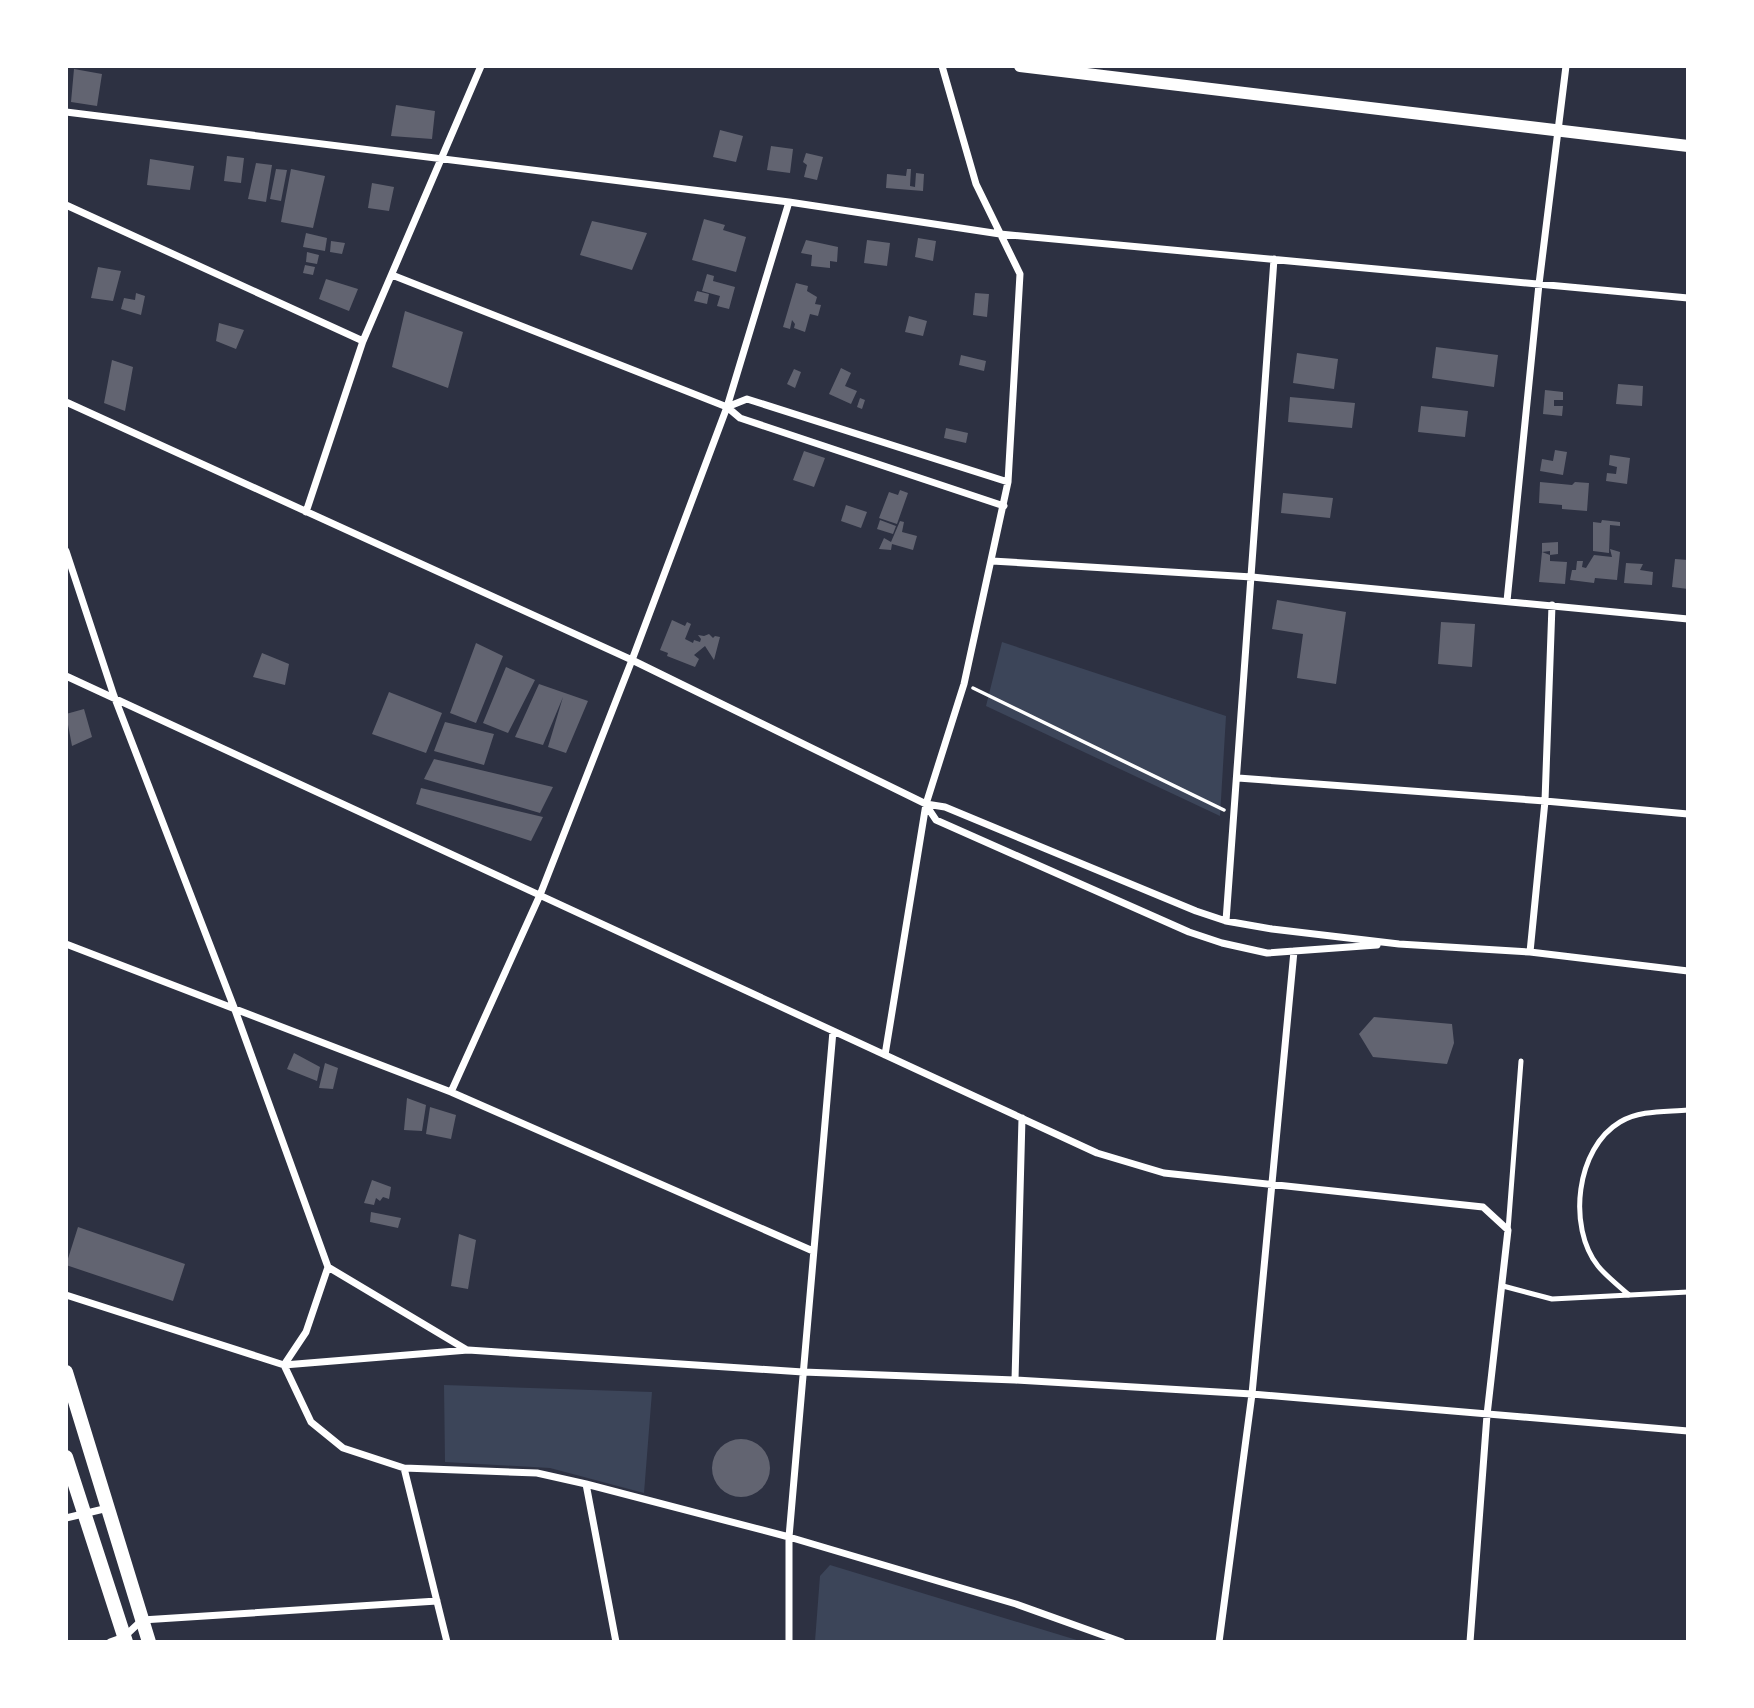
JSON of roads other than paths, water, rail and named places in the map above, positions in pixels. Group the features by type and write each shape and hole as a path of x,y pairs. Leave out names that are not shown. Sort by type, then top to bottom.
{"main road":[{"path":"66,1373 149,1642"},
{"path":"66,1457 120,1640"}],"street":[{"path":"306,512 363,341 481,66"},
{"path":"884,1055 926,804 964,684 1008,482 1020,274 976,184 942,66"},
{"path":"1020,66 1688,146"},
{"path":"1507,601 1539,284 1566,66"},
{"path":"66,112 789,202 1000,233 1688,298"},
{"path":"451,1092 540,895 632,660 727,407 789,202"},
{"path":"66,205 363,341"},
{"path":"1226,921 1274,259"},
{"path":"391,275 727,407 740,418 1004,506"},
{"path":"727,407 747,399 1008,482"},
{"path":"66,402 632,660 926,804 945,807 1226,921 1399,944 1530,952 1688,971"},
{"path":"66,551 114,696 235,1010 328,1267 306,1332 284,1365"},
{"path":"992,561 1252,577 1688,618"},
{"path":"1530,952 1545,801 1552,606"},
{"path":"66,676 1097,1153 1164,1172 1483,1207 1508,1230 1488,1415 1470,1642"},
{"path":"1238,778 1688,814"},
{"path":"926,804 936,820 1189,932 1222,943 1266,953 1399,944"},
{"path":"66,944 451,1092 813,1251"},
{"path":"1219,1642 1252,1394 1294,951"},
{"path":"789,1642 789,1537 833,1031"},
{"path":"1015,1380 1022,1118"},
{"path":"328,1267 468,1350"},
{"path":"66,1295 284,1365 468,1350 803,1372 1015,1380 1252,1394 1688,1431"},
{"path":"284,1365 311,1422 343,1448 404,1468 537,1473 586,1484 789,1537 1016,1604 1122,1642"},
{"path":"404,1468 447,1642"},
{"path":"586,1484 616,1642"},
{"path":"66,1518 108,1508"},
{"path":"120,1640 142,1620 437,1601"}],"lane":[{"path":"1508,1230 1521,1061"},
{"path":"1629,1295 1597,1265 1586,1244 1578,1210 1582,1179 1597,1144 1618,1122 1639,1114 1688,1111"},
{"path":"1503,1286 1552,1299 1688,1292"}]}
